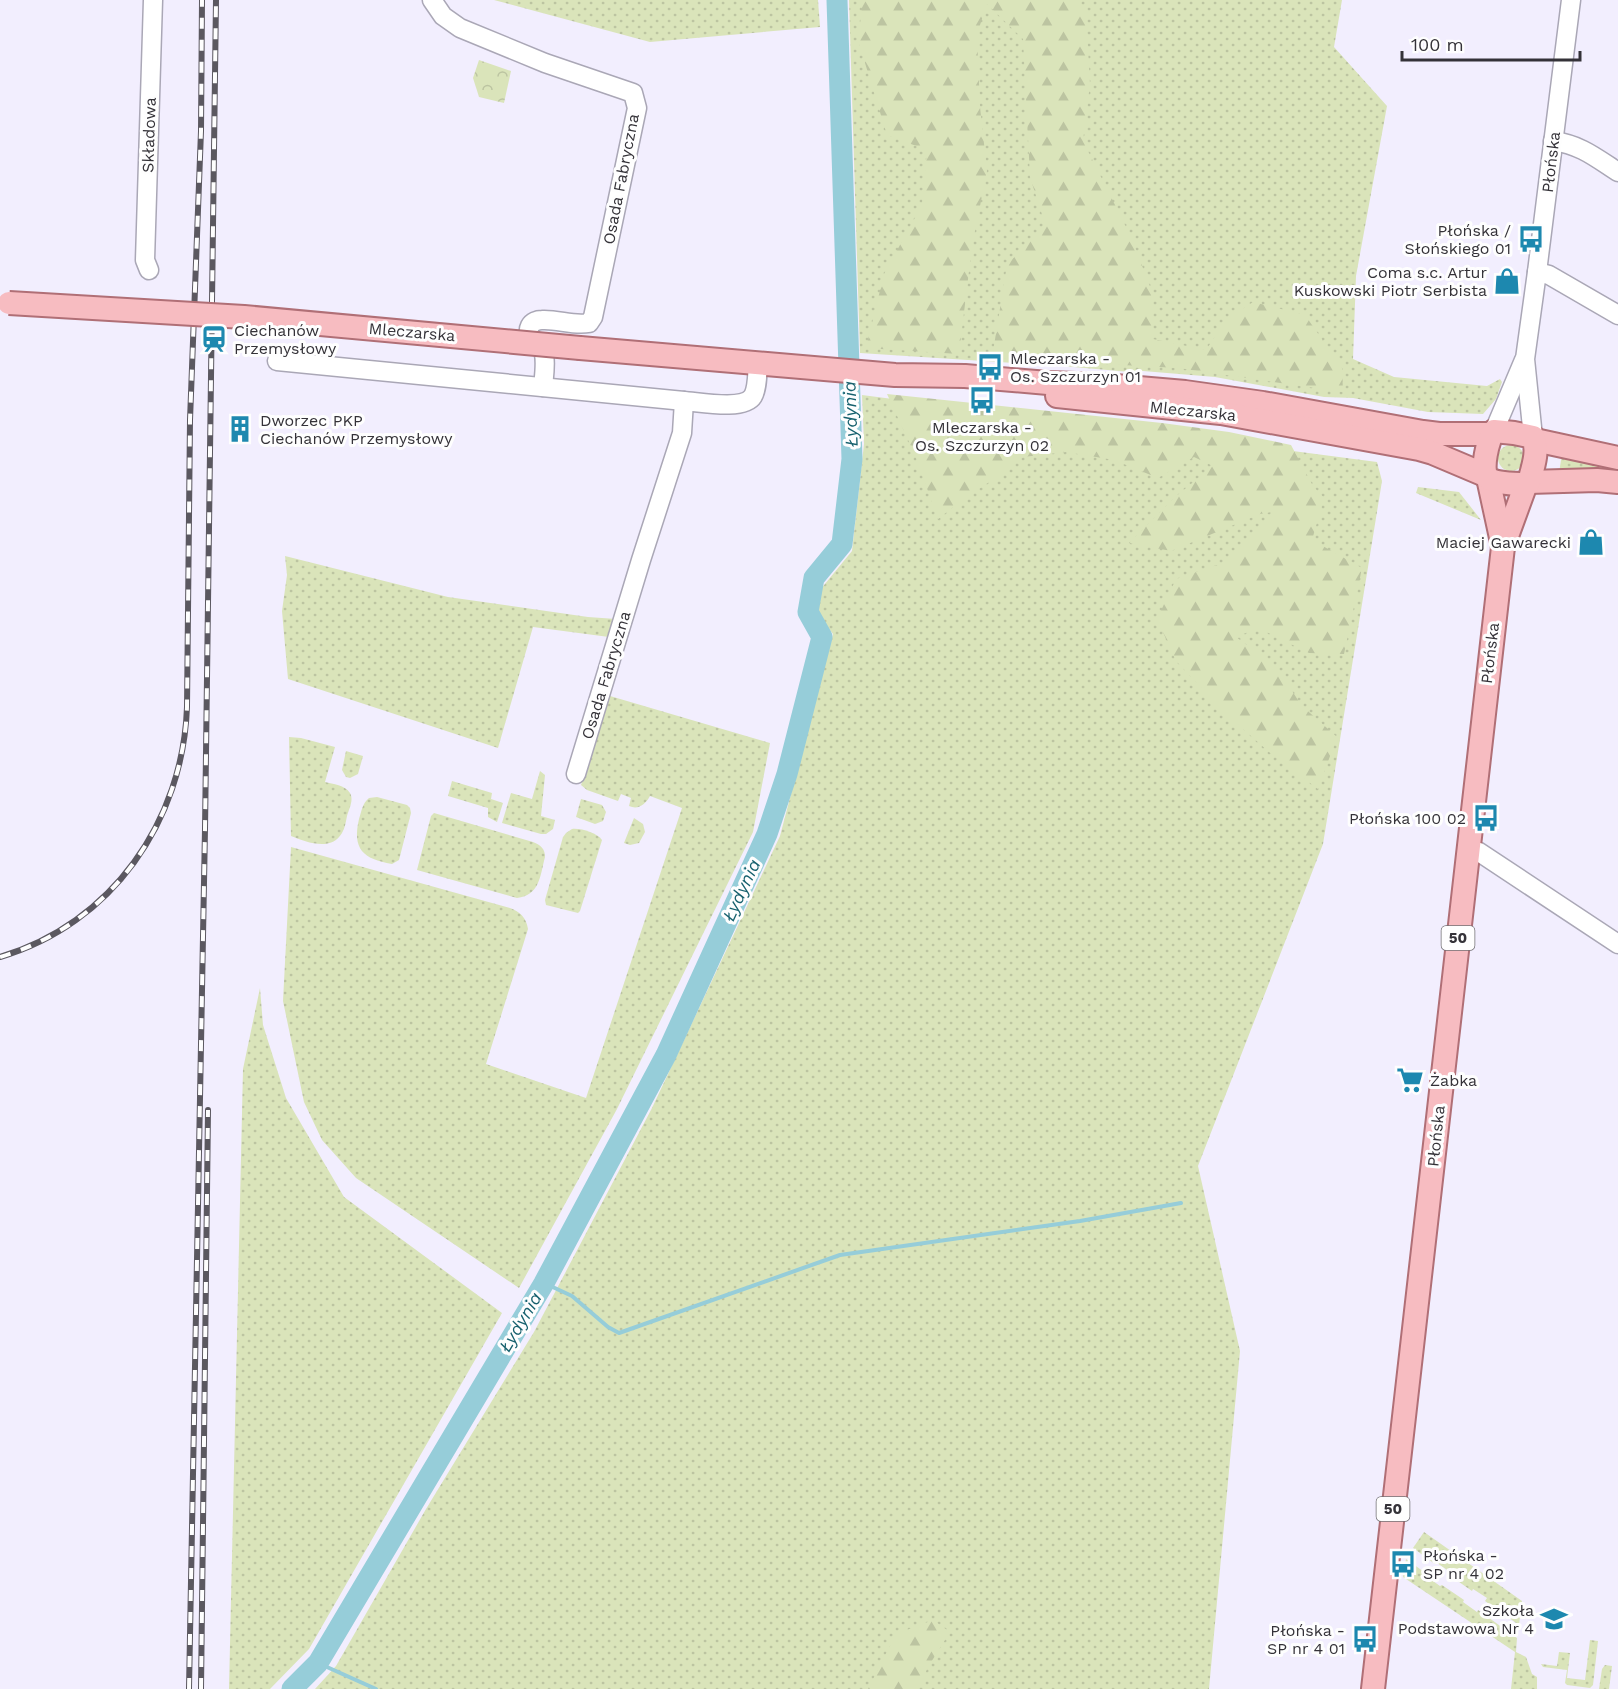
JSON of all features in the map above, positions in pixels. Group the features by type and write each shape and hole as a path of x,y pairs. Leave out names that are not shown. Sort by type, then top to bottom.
{"main road":[{"name":"Mleczarska","path":"5,303 255,318 895,375 965,376 1185,392 1263,403 1423,432 1492,433"},
{"name":"Mleczarska","path":"895,375 964,386 1261,419 1419,449 1486,476"},
{"path":"1618,458 1514,433 1492,433 1486,454 1486,476 1508,484 1597,480 1618,482"},
{"path":"1528,483 1535,460 1534,439"},
{"name":"Płońska","path":"1486,476 1503,547"},
{"name":"Płońska","path":"1373,1689 1503,547 1528,483"}],"street":[{"name":"Składowa","path":"149,270 146,260 153,0"},
{"name":"Osada Fabryczna","path":"432,0 443,16 460,28 545,63 633,93 637,108 593,317 589,323 541,320 534,322 530,327 529,333 532,339 543,349 545,356 543,387"},
{"name":"Płońska","path":"1534,439 1525,359 1571,0"},
{"path":"1553,141 1582,148 1618,172"},
{"path":"1537,272 1550,275 1618,315"},
{"name":"Płońska","path":"1492,433 1525,359"},
{"path":"277,361 739,405 748,402 754,395 758,362"},
{"name":"Osada Fabryczna","path":"576,774 682,433 684,401"},
{"path":"1467,849 1479,852 1618,944"}],"green space":[{"path":"494,0 818,0 820,27 650,42"},
{"path":"849,0 1342,0 1334,47 1387,106 1356,276 1353,359 1394,377 1487,386 1500,379 1502,382 1496,399 1483,414 1428,412 1353,398 1324,397 1215,377 860,353"},
{"path":"863,0 1073,0 1086,14 1090,84 1083,141 1131,237 1151,289 1153,339 1206,350 1226,320 1253,302 1305,315 1342,368 1343,392 1178,368 992,358 1007,265 1045,224 1030,177 1023,39 987,4 977,34 980,107 987,171 972,246 959,354 866,348 884,274 922,205 927,150 887,135 858,40"},
{"path":"479,60 511,71 504,103 479,97 473,78"},
{"path":"887,394 1162,423 1229,432 1291,445 1313,486 1324,498 1312,540 1362,568 1344,654 1309,653 1258,628 1236,637 1277,667 1301,705 1337,737 1318,789 1269,752 1225,713 1176,661 1157,619 1176,579 1223,563 1278,511 1260,514 1171,551 1129,543 1175,497 1213,466 1194,457 1158,478 1114,460 1066,452 1023,457 938,519 915,455"},
{"path":"862,395 1377,462 1382,481 1323,844 1198,1166 1240,1351 1209,1689 315,1689 336,1666 426,1509 534,1332 652,1108 780,836 833,634 816,613 820,590 852,551 864,444"},
{"path":"1511,445 1520,449 1524,458 1520,467 1511,471 1502,467 1498,458 1502,449"},
{"path":"1562,454 1618,465 1618,475 1559,473"},
{"path":"1418,487 1459,492 1481,520 1416,493"},
{"path":"285,556 448,597 616,619 609,637 533,627 498,748 288,679 282,611 287,575"},
{"path":"610,696 770,743 753,832 617,1109 519,1288 356,1178 322,1140 304,1102 283,1001 291,847 510,908 520,913 528,929 486,1064 586,1098 682,808 650,796 641,806 632,807 629,806 631,798 621,794 618,801 587,790 581,785"},
{"path":"289,737 335,747 325,782 345,788 352,799 343,831 332,842 318,844 291,836"},
{"path":"346,751 363,756 358,774 350,778 346,777 342,770"},
{"path":"540,771 545,775 541,816 555,820 553,829 546,834 541,834 502,823 511,793 532,799"},
{"path":"452,781 492,793 491,799 503,803 497,822 488,817 488,808 448,796"},
{"path":"377,797 407,805 410,808 411,813 399,860 392,864 367,855 362,851 357,838 362,807 369,798"},
{"path":"581,799 602,805 606,812 603,821 595,824 576,817"},
{"path":"434,813 540,846 545,857 535,889 517,898 417,870 431,816"},
{"path":"634,818 643,824 645,832 639,843 630,845 624,843"},
{"path":"572,829 588,831 602,840 578,913 546,905 545,900 563,837"},
{"path":"260,988 263,1025 286,1098 344,1197 502,1313 309,1649 270,1689 229,1689 243,1069"},
{"path":"1424,1532 1522,1601 1519,1625 1485,1601 1487,1598 1473,1589 1472,1591 1449,1575 1450,1572 1413,1548"},
{"path":"1406,1559 1440,1586 1442,1585 1477,1612 1478,1610 1517,1638 1516,1652 1526,1657 1532,1674 1537,1677 1537,1689 1511,1689 1515,1652 1403,1577"},
{"path":"933,1620 950,1632 928,1667 918,1689 868,1689 896,1634"},
{"path":"1590,1640 1598,1641 1593,1685 1590,1688 1567,1685 1565,1683 1567,1670 1543,1667 1541,1664 1557,1666 1559,1652 1570,1653 1567,1678 1585,1680"},
{"path":"1605,1665 1612,1666 1609,1689 1599,1689 1602,1669"}],"waterway":[{"name":"Łydynia","path":"292,1689 318,1663 544,1283 666,1055 767,834 787,774 822,637 808,612 814,578 842,544 852,459 837,0"},
{"path":"544,1283 572,1296 608,1327 619,1333 840,1255 1080,1221 1181,1203"},
{"path":"318,1663 376,1689"}],"railway":[{"path":"0,957 40,941 76,920 107,893 134,862 156,827 172,790 182,749 187,707 190,420 201,131 202,0"},
{"path":"189,1689 205,829 216,0"},
{"path":"201,1689 208,1110"}],"place":[{"name":"Płońska / Słońskiego 01","path":"1531,239"},
{"name":"Coma s.c. Artur Kuskowski Piotr Serbista","path":"1507,281"},
{"name":"Ciechanów Przemysłowy","path":"214,339"},
{"name":"Mleczarska - Os. Szczurzyn 01","path":"990,367"},
{"name":"Mleczarska - Os. Szczurzyn 02","path":"982,400"},
{"name":"Dworzec PKP Ciechanów Przemysłowy","path":"240,429"},
{"name":"Maciej Gawarecki","path":"1591,542"},
{"name":"Płońska 100 02","path":"1486,818"},
{"name":"Żabka","path":"1410,1080"},
{"name":"Płońska - SP nr 4 02","path":"1403,1564"},
{"name":"Szkoła Podstawowa Nr 4","path":"1554,1619"},
{"name":"Płońska - SP nr 4 01","path":"1365,1639"}]}
